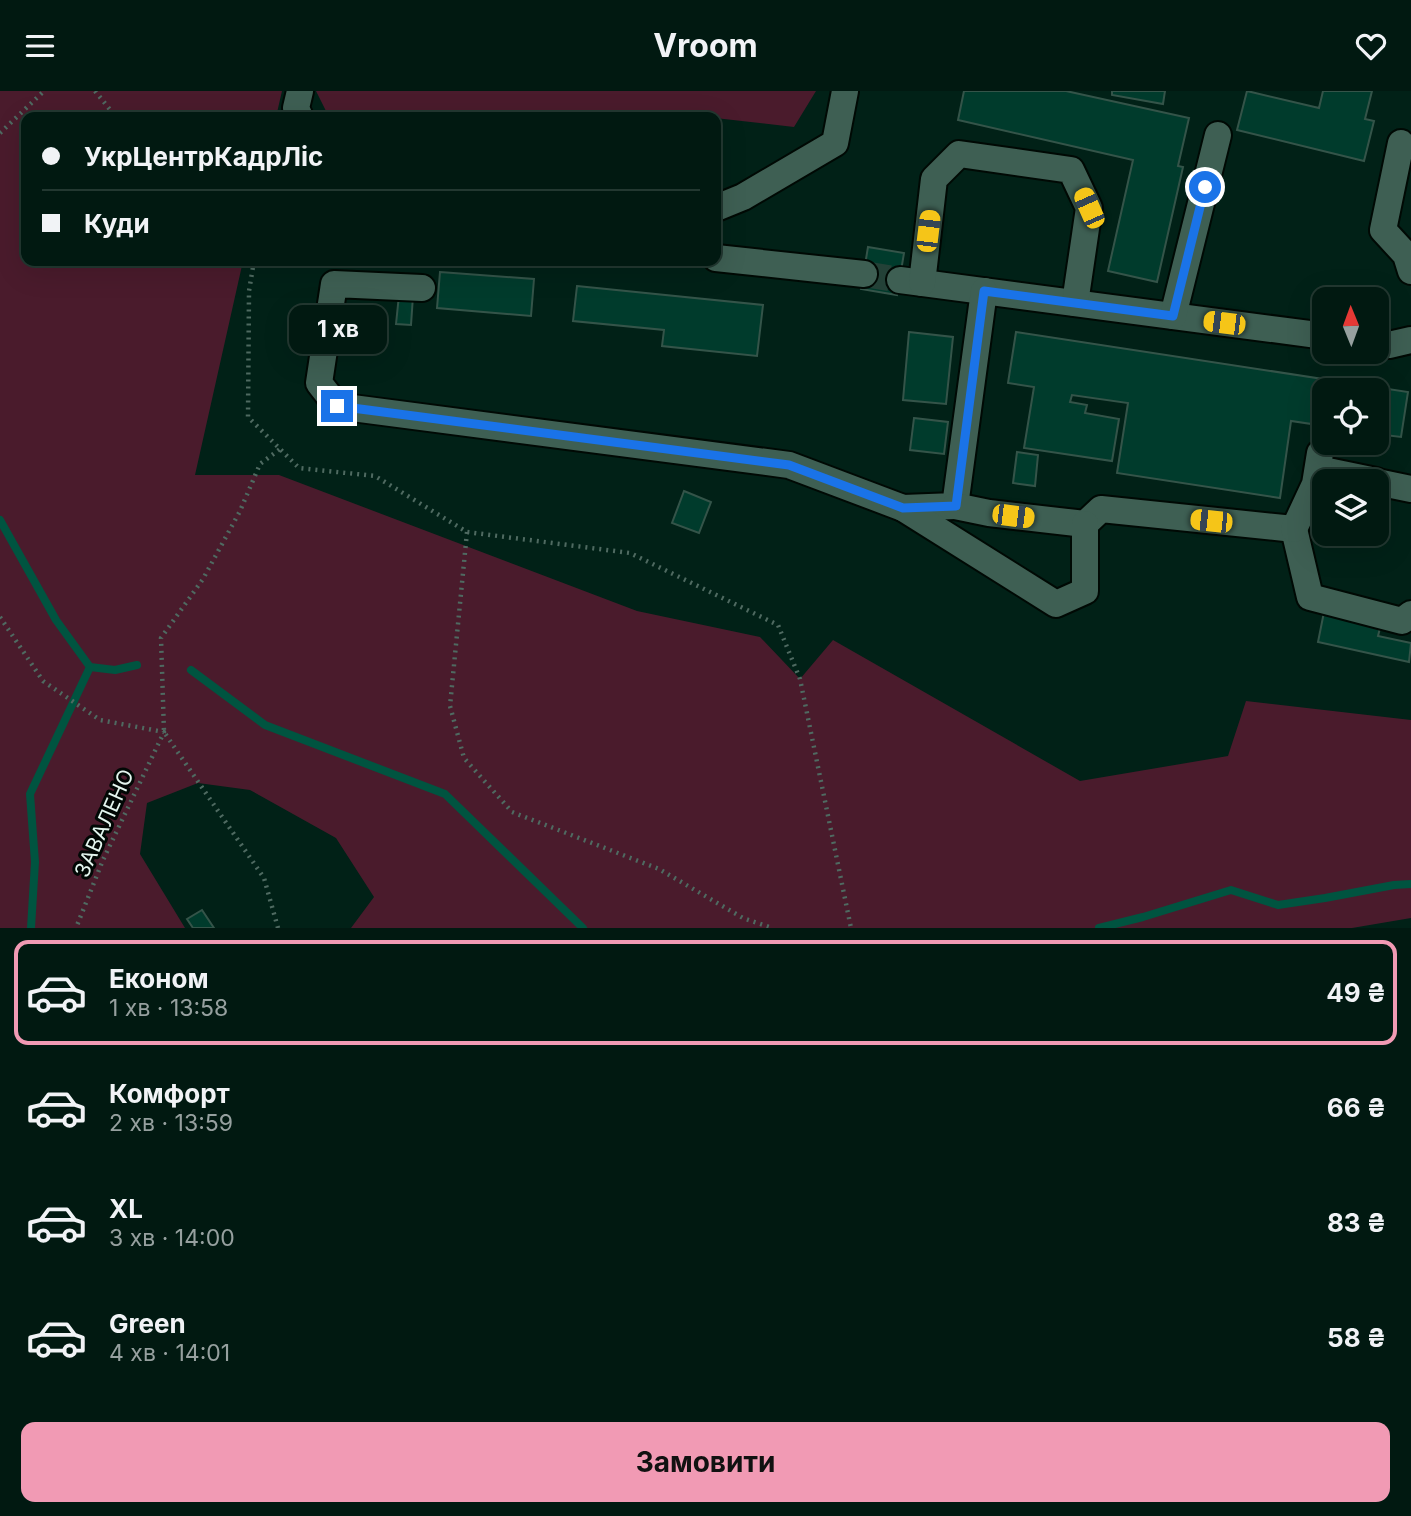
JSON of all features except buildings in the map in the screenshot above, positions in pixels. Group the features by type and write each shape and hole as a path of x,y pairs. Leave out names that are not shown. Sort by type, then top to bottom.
{"lane":[{"path":"298,112 296,108 300,91"},
{"path":"721,206 743,197 835,143 845,91"},
{"path":"1173,316 1218,135"},
{"path":"1401,143 1383,230 1406,255 1411,271"},
{"path":"1075,303 1089,208 1071,170 959,154 934,179 911,281 984,291 1312,334"},
{"path":"721,259 864,274"},
{"path":"422,288 334,284 319,383 337,406 789,465 903,508 1056,604 1085,590 1085,524 1101,509 1294,529"},
{"path":"956,506 984,291"},
{"path":"1390,345 1410,338"},
{"path":"1318,469 1319,461 1342,469"},
{"path":"1389,484 1411,489"},
{"path":"1312,490 1294,529 1310,597 1402,621 1411,614"},
{"path":"903,508 956,506 989,513 1085,524"}],"path":[{"path":"22,112 44,91"},
{"path":"95,91 112,112"},
{"path":"0,133 21,113"},
{"path":"252,266 249,291 248,417 299,468 374,476 467,532 630,553 778,625 800,680 851,928"},
{"path":"278,928 264,878 164,732 161,638 203,579 240,511 260,464 280,449"},
{"path":"467,532 450,706 464,758 512,812 659,869 743,918 772,928"},
{"path":"0,617 43,681 100,720 164,732"},
{"name":"ЗАВАЛЕНО","path":"76,928 103,860 164,732"}],"shaded area":[{"path":"0,91 282,91 277,112 21,112 21,266 242,266 195,475 279,475 637,611 760,637 800,679 833,640 1080,781 1228,756 1246,701 1411,720 1411,918 1352,928 351,928 374,897 336,838 250,790 198,783 147,803 140,854 185,928 0,928"},
{"path":"316,91 816,91 794,127 721,119 721,112 326,112"}],"waterway":[{"path":"0,520 56,620 90,667 115,670 137,665"},
{"path":"31,928 35,862 30,794 90,667"},
{"path":"191,670 265,725 445,794 583,928"},
{"path":"1099,928 1231,890 1278,905 1411,884"}],"tunnel":[{"path":"864,274 900,280"}],"route":[{"path":"337,406 789,465 903,508 956,506 984,291 1173,316 1205,187"}]}
